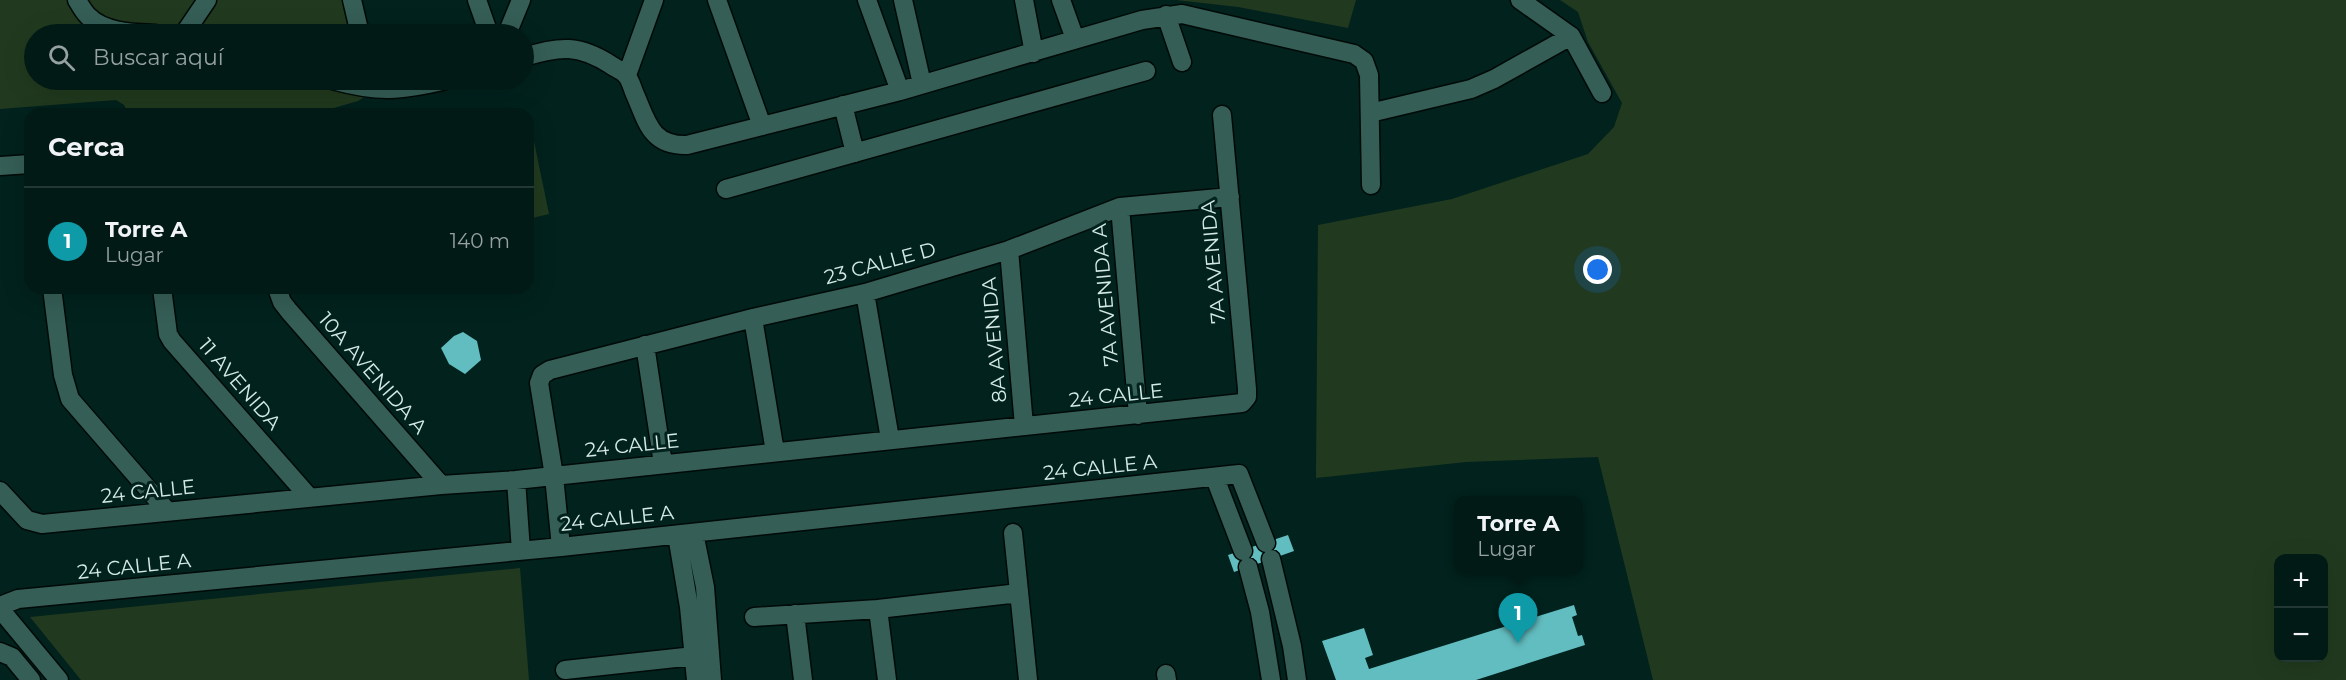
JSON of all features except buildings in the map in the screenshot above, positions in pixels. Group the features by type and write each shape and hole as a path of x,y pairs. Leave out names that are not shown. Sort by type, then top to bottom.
{"street":[{"path":"77,0 89,17 103,24"},
{"path":"191,24 207,0"},
{"path":"352,0 358,24"},
{"path":"477,0 485,24"},
{"path":"511,24 521,0"},
{"path":"627,75 654,0"},
{"path":"717,0 762,126"},
{"path":"867,0 900,91"},
{"path":"903,0 922,84"},
{"path":"1024,0 1034,53"},
{"path":"1061,0 1075,39"},
{"path":"1520,0 1571,36 1602,93"},
{"path":"534,54 570,48 593,53 627,75 649,125 659,140 671,146 687,145 900,91 1142,20 1182,14 1354,54 1364,61 1369,75 1371,186"},
{"path":"1166,15 1182,62"},
{"path":"1370,113 1471,89 1494,79 1571,36"},
{"path":"726,189 1146,71"},
{"path":"843,105 855,153"},
{"name":"7A AVENIDA","path":"1222,115 1247,388 1247,397 1242,404"},
{"path":"0,166 24,164"},
{"name":"23 CALLE D","path":"554,476 539,383 542,375 550,370 753,318 865,293 1009,250 1120,207 1230,197"},
{"name":"7A AVENIDA A","path":"1120,207 1138,415"},
{"name":"8A AVENIDA","path":"1009,250 1024,426"},
{"path":"865,293 890,439"},
{"path":"53,294 63,375 70,399 167,511"},
{"name":"11 AVENIDA","path":"163,294 168,334 172,341 309,498"},
{"name":"10A AVENIDA A","path":"279,294 289,311 441,485"},
{"path":"753,318 775,452"},
{"path":"645,345 663,464"},
{"name":"24 CALLE","path":"0,491 27,520 42,524 441,485 516,480 890,439 1242,404"},
{"name":"24 CALLE A","path":"0,607 18,600 561,547 1239,474 1268,551 1292,646"},
{"path":"554,476 561,547"},
{"path":"1215,478 1245,559 1267,650 1271,680"},
{"path":"516,480 521,551"},
{"path":"1013,533 1028,680"},
{"path":"686,534 689,607 696,680"},
{"path":"686,534 705,587 712,680"},
{"path":"754,617 878,609 1019,593"},
{"path":"0,607 59,680"},
{"path":"878,609 887,680"},
{"path":"795,614 803,680"},
{"path":"1267,650 1292,646 1297,680"},
{"path":"0,652 12,657 31,680"},
{"path":"565,670 694,656"}],"green space":[{"path":"0,0 347,0 353,24 24,24 24,90 369,90 369,94 358,101 334,108 126,108 116,100 0,109"},
{"path":"1176,0 1356,0 1348,28 1238,7"},
{"path":"1560,0 2346,0 2346,680 1653,680 1598,457 1466,462 1316,478 1318,225 1452,199 1588,154 1614,127 1622,103 1588,42 1578,12"},
{"path":"534,141 549,214 534,218"},
{"path":"520,568 529,680 81,680 30,617"}],"place":[{"name":"Torre A","path":"1518,643"}]}
